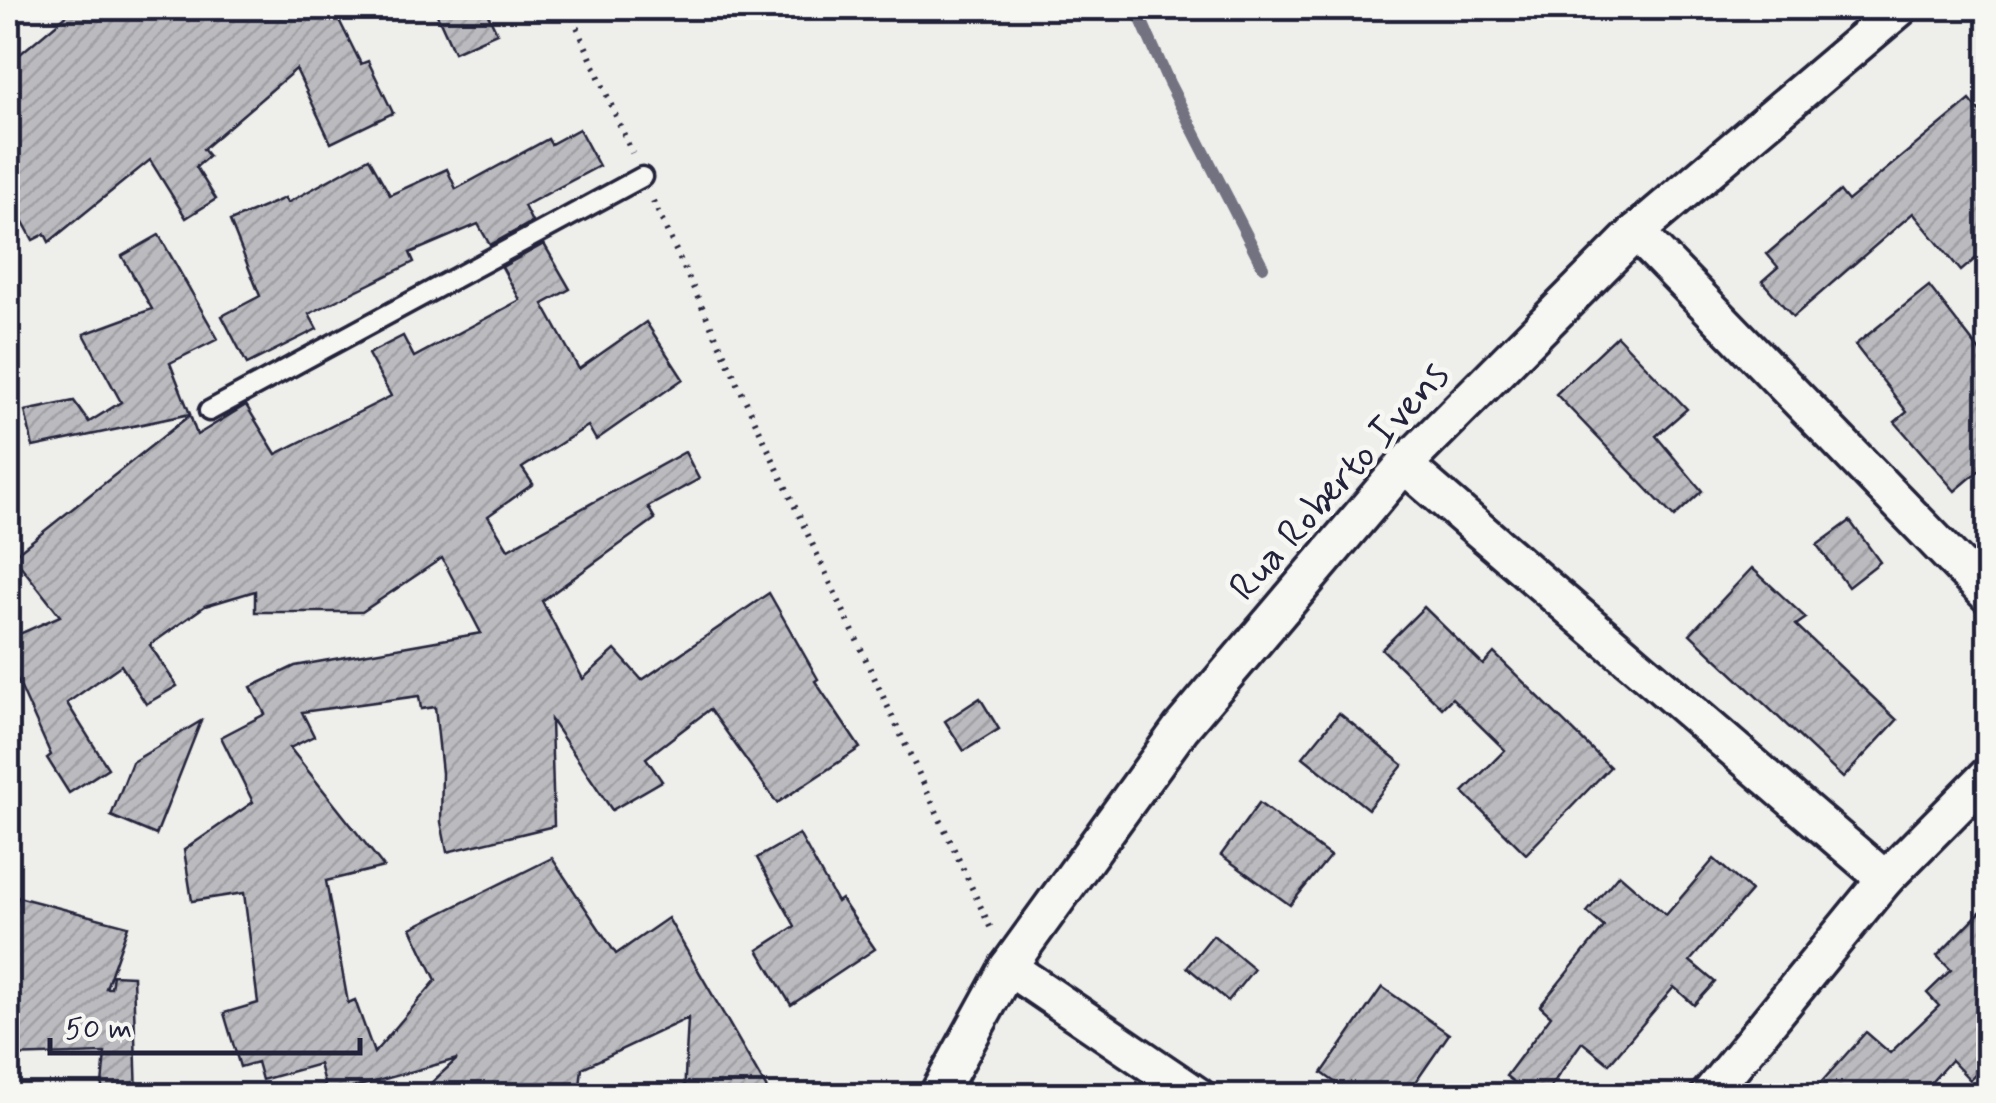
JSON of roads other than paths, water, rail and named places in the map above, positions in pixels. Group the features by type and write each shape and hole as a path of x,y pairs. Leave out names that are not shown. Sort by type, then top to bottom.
{"street":[{"name":"Rua Roberto Ivens","path":"937,1096 1008,967 1181,728 1404,465 1636,232 1900,8"},
{"path":"1636,232 1988,595"},
{"path":"1404,465 1885,879"},
{"path":"1708,1096 1885,879 1988,774"},
{"path":"1008,967 1198,1096"}],"lane":[{"path":"209,411 642,178"}],"waterway":[{"path":"1136,8 1169,83 1263,267"}]}
